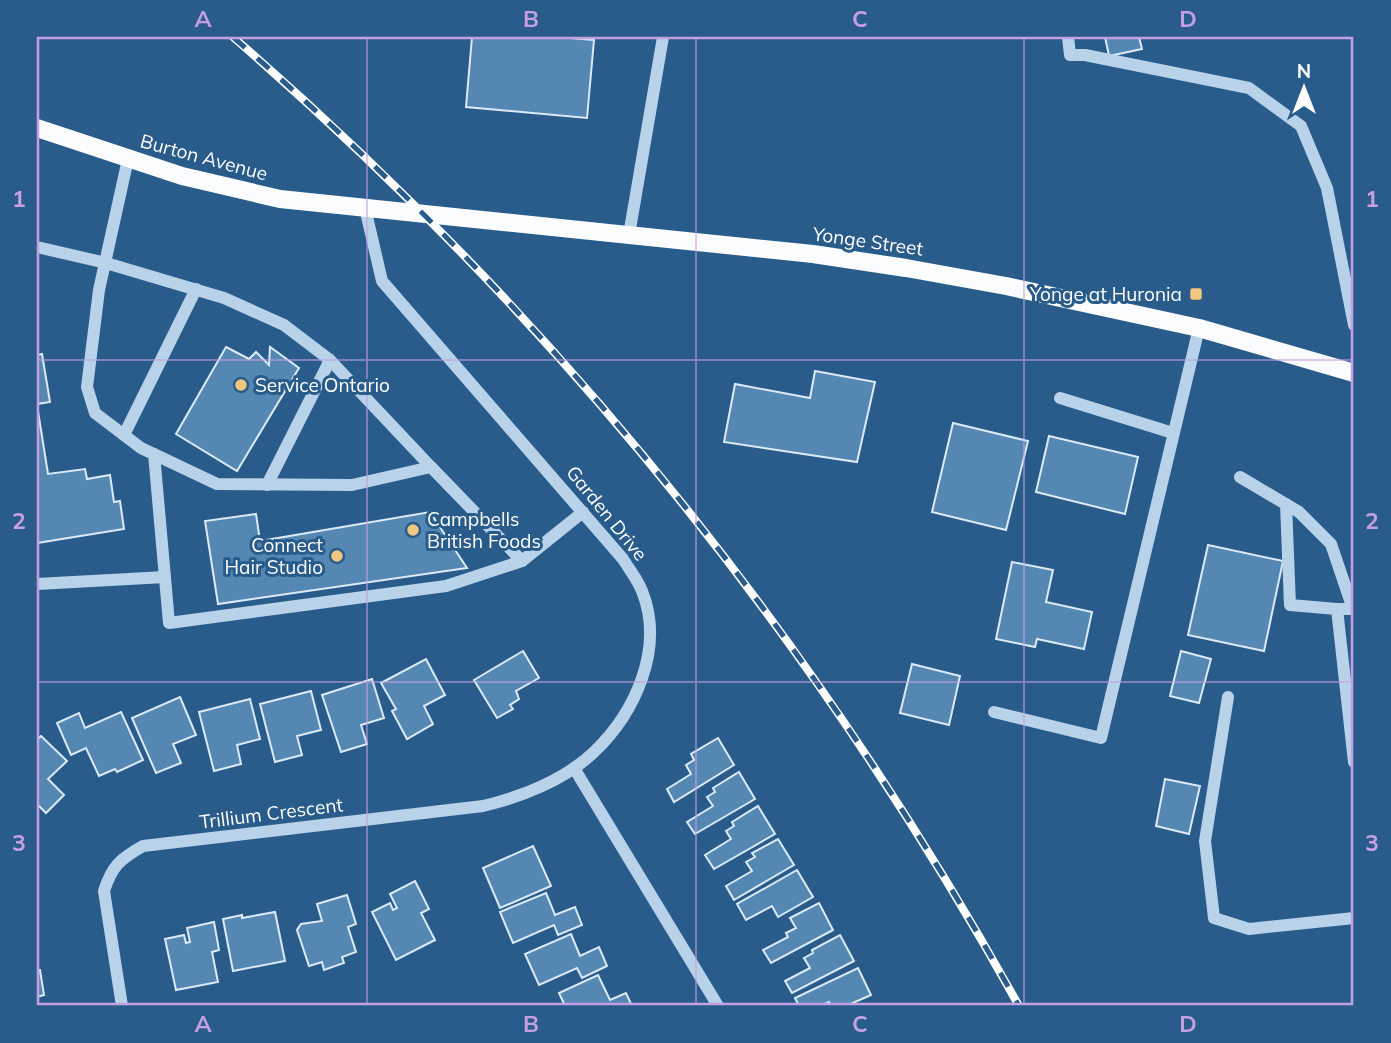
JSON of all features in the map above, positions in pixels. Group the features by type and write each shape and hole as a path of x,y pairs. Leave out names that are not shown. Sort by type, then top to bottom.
{"main road":[{"name":"Burton Avenue","path":"37,128 182,176 280,199 365,208"},
{"name":"Yonge Street","path":"365,208 813,254 906,268 1006,286 1199,328 1354,373"}],"street":[{"path":"629,234 663,37"},
{"path":"1068,37 1070,55 1085,55 1249,88 1301,126 1327,188 1354,325"},
{"path":"128,159 99,290 87,387 95,413 141,448 217,484 352,485 431,467"},
{"name":"Garden Drive","path":"365,208 382,281 623,559 642,591 651,625 649,655 642,680 612,732 593,753 574,768"},
{"path":"37,247 106,263 196,289 224,298 284,325 330,360 522,561"},
{"path":"124,435 196,289"},
{"path":"994,712 1101,738 1199,328"},
{"path":"267,485 330,360"},
{"path":"1060,398 1173,433"},
{"path":"154,454 169,623 446,586 522,561 583,512"},
{"path":"1240,477 1286,504 1299,512 1331,544 1353,609 1290,605 1286,504"},
{"path":"37,584 165,577"},
{"path":"1337,609 1354,762"},
{"path":"1228,697 1205,841 1214,918 1249,929 1354,918"},
{"path":"574,768 718,1006"},
{"name":"Trillium Crescent","path":"122,1006 104,891 109,875 121,858 143,846 483,806 535,789 574,768"}],"building":[{"path":"472,37 558,37 594,40 587,118 466,107"},
{"path":"1105,37 1139,37 1142,49 1109,56"},
{"path":"226,347 249,359 256,352 269,365 270,347 299,368 237,471 176,434"},
{"path":"42,354 50,402 37,404 37,355"},
{"path":"815,371 875,382 857,462 724,442 735,384 810,398"},
{"path":"37,405 48,474 85,469 87,479 110,475 114,502 120,501 124,529 37,543"},
{"path":"953,423 1028,441 1006,530 932,512"},
{"path":"1049,436 1138,457 1125,514 1036,492"},
{"path":"430,512 467,568 218,604 205,521 256,514 260,541"},
{"path":"1208,545 1283,561 1264,651 1188,635"},
{"path":"1012,562 1053,570 1046,602 1092,612 1084,649 1037,639 1035,647 996,639"},
{"path":"523,651 539,678 516,691 519,699 510,705 513,709 497,718 474,680"},
{"path":"1181,651 1211,659 1199,703 1170,696"},
{"path":"426,659 445,695 424,706 433,724 407,739 392,711 396,709 381,683"},
{"path":"912,664 960,676 949,725 900,713"},
{"path":"372,679 384,718 361,725 367,744 341,752 322,695"},
{"path":"311,691 321,730 297,736 302,755 275,762 260,704"},
{"path":"180,697 196,735 173,744 181,763 156,773 132,718"},
{"path":"250,699 260,739 237,745 241,764 214,771 199,712"},
{"path":"121,712 143,760 117,772 115,769 99,776 86,748 71,755 57,723 79,713 85,728"},
{"path":"41,736 67,761 48,779 64,795 46,813 37,804 37,740"},
{"path":"718,738 734,765 674,802 667,789 691,774 686,765 694,760 691,754"},
{"path":"739,772 755,799 695,834 687,822 713,806 707,797 715,792 713,788"},
{"path":"1165,779 1200,786 1189,834 1156,826"},
{"path":"758,806 775,834 714,869 705,855 731,839 726,831 734,826 732,822"},
{"path":"778,839 794,865 734,900 726,886 752,871 746,862 755,857 752,853"},
{"path":"533,846 551,886 500,908 483,868"},
{"path":"797,870 813,897 778,917 772,906 746,920 737,904"},
{"path":"415,881 429,909 421,913 435,940 396,960 372,912 390,903 393,910 397,908 390,894"},
{"path":"546,893 555,915 575,907 582,925 558,935 554,925 513,943 500,912"},
{"path":"347,895 356,924 348,927 356,952 342,957 344,963 324,970 322,962 309,966 297,930 301,924 322,921 317,904"},
{"path":"819,903 833,930 771,963 763,950 788,937 786,933 796,928 790,918"},
{"path":"275,912 285,961 233,971 223,919"},
{"path":"214,922 219,950 212,952 218,982 176,990 165,939 184,935 186,943 190,942 187,928"},
{"path":"571,934 580,956 599,947 607,966 582,978 577,968 539,985 525,954"},
{"path":"840,935 854,961 792,993 785,981 810,968 804,958 813,953 812,950"},
{"path":"858,968 871,995 846,1006 832,1006 829,1002 820,1006 799,1006 795,998"},
{"path":"37,970 40,970 44,995 37,997"},
{"path":"598,975 610,1000 626,993 632,1006 565,1006 559,993"}],"railway":[{"path":"233,37 350,143 462,253 568,368 669,487 765,610 855,738 939,870 1019,1006"}],"place":[{"name":"Yonge at Huronia","path":"1196,294"},
{"name":"Service Ontario","path":"241,385"},
{"name":"Campbells British Foods","path":"413,530"},
{"name":"Connect Hair Studio","path":"337,556"}]}
